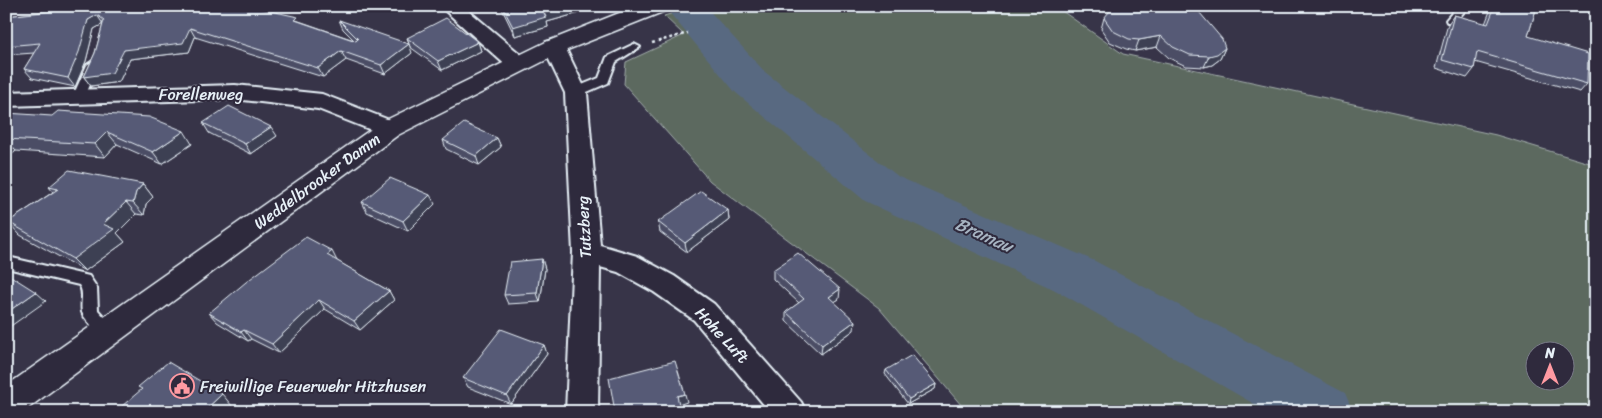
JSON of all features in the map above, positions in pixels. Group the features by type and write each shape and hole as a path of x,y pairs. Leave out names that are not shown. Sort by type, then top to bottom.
{"street":[{"path":"450,6 518,64"},
{"name":"Weddelbrooker Damm","path":"12,396 109,332 390,129 554,47 655,7"},
{"name":"Tutzberg","path":"554,47 576,92 587,252 582,412"},
{"name":"Forellenweg","path":"6,98 235,92 322,102 390,129"},
{"name":"Hohe Luft","path":"587,252 627,264 664,284 704,312 790,412"}],"lane":[{"path":"1451,20 1464,6"},
{"path":"576,92 604,80 611,60 634,48"},
{"path":"80,96 96,54"},
{"path":"12,264 84,280 90,288 90,312 109,332"}],"path":[{"path":"634,48 688,33"}],"green space":[{"path":"696,6 1055,6 1123,54 1496,135 1596,165 1596,412 967,412 879,308 710,181 624,84 626,62 684,35 664,16"}],"building":[{"path":"64,6 254,6 298,17 295,20 356,41 358,39 339,20 409,44 381,65 341,51 318,68 190,28 183,43 124,50 112,73 84,77 95,53 104,20 97,15 88,20 79,52 68,78 24,69 40,43 6,46 6,16 61,10"},
{"path":"502,6 570,6 544,13 546,17 513,27"},
{"path":"1114,6 1194,6 1222,39 1225,48 1217,54 1209,56 1190,55 1173,47 1161,36 1139,40 1129,39 1113,31 1104,18"},
{"path":"1495,6 1537,6 1528,36 1588,54 1587,84 1477,52 1474,69 1442,60 1454,15 1488,24"},
{"path":"446,18 478,42 438,61 407,38"},
{"path":"229,106 271,127 245,144 203,123"},
{"path":"58,111 149,117 184,131 153,152 107,132 95,144 6,139 6,113 52,116"},
{"path":"464,123 497,138 476,156 443,140"},
{"path":"69,170 143,184 136,192 133,203 126,202 103,224 114,229 73,259 8,222 58,189 49,187"},
{"path":"390,178 430,195 403,221 362,202"},
{"path":"701,191 728,210 685,243 658,222"},
{"path":"306,237 332,251 327,255 389,291 354,321 319,300 272,344 244,330 241,332 209,313 246,282"},
{"path":"798,253 840,289 829,297 855,321 822,345 786,312 804,299 773,270"},
{"path":"542,259 537,293 504,295 510,262"},
{"path":"6,273 36,292 6,313"},
{"path":"501,329 544,345 507,396 463,378"},
{"path":"912,355 936,384 909,399 886,370"},
{"path":"675,361 685,394 677,396 681,412 615,412 609,378"},
{"path":"168,362 222,394 203,412 115,412 142,389 138,387"}],"waterway":[{"name":"Bramau","path":"683,6 750,82 882,189 1076,276 1323,412"}],"place":[{"name":"Freiwillige Feuerwehr Hitzhusen","path":"182,386"}]}
